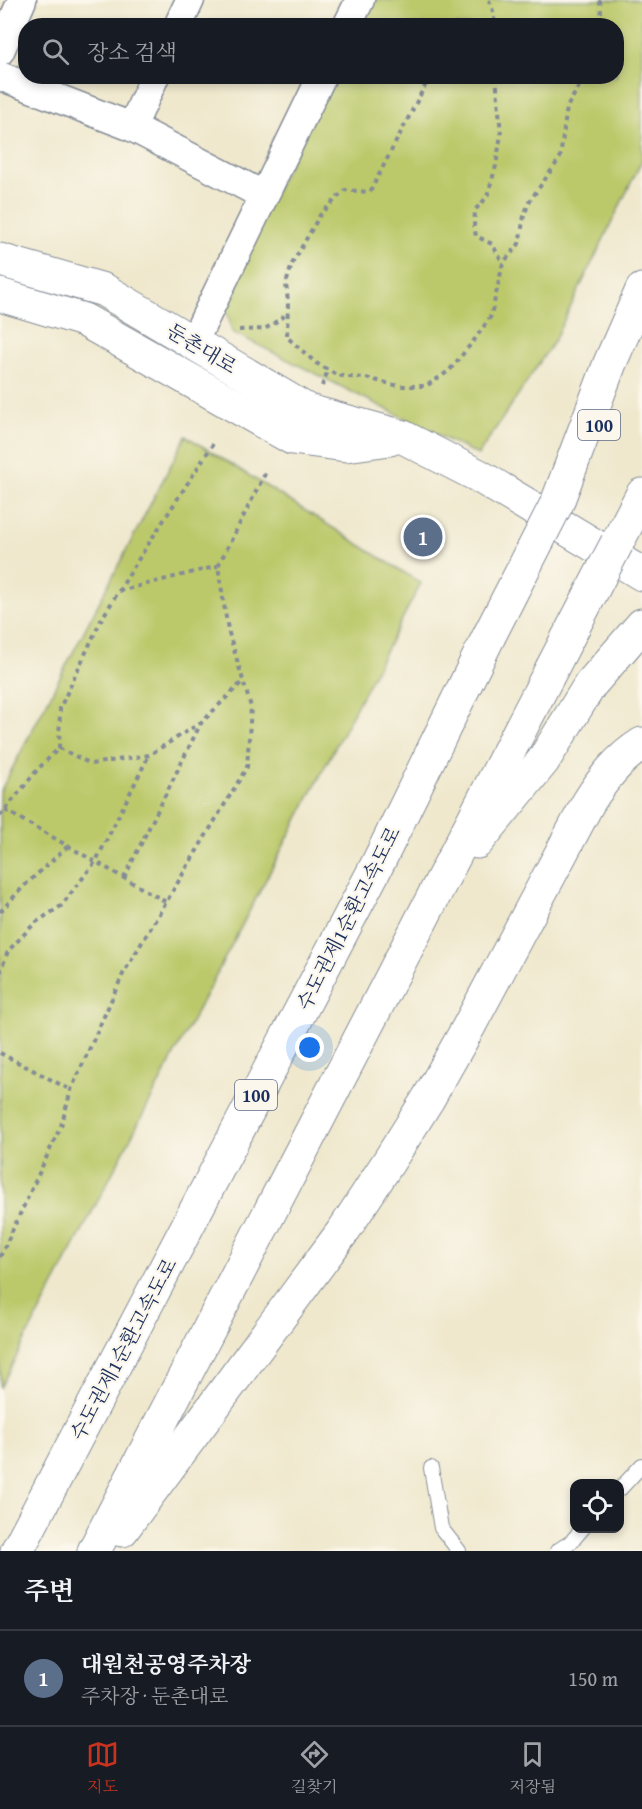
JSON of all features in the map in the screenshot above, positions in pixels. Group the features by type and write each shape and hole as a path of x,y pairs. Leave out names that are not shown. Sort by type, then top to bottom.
{"main road":[{"name":"둔촌대로","path":"0,260 104,290 308,411 404,437 479,476 642,574"},
{"path":"557,503 610,363 642,290"},
{"name":"둔촌대로","path":"0,296 84,320 292,438 346,445 404,437"},
{"name":"수도권제1순환고속도로","path":"17,1551 376,867 557,503 642,347"},
{"path":"94,1551 642,495"},
{"path":"432,897 543,761 590,685 642,625"},
{"path":"107,1551 344,1230 434,1089 474,1019 592,796 620,760 642,744"}],"street":[{"path":"0,51 22,0"},
{"path":"182,18 190,0"},
{"path":"351,18 360,0"},
{"path":"0,76 18,83"},
{"path":"21,84 132,127 263,195"},
{"path":"132,127 151,84"},
{"path":"193,343 318,84"}],"lane":[{"path":"624,1485 642,1465"},
{"path":"431,1468 441,1528 459,1551"},
{"path":"557,1551 579,1533"}],"path":[{"path":"489,0 494,18"},
{"path":"600,0 601,18"},
{"path":"426,84 370,192 345,190 320,215 292,264 286,284 287,337 316,363 346,377 366,378 399,386 426,386 449,371 475,339 491,316 503,263 519,244 529,202 560,158 567,107 580,84"},
{"path":"497,84 501,134 496,166 487,197 475,210 474,226 476,236 492,244 503,263"},
{"path":"238,330 265,329 287,315"},
{"path":"321,388 328,370"},
{"path":"0,816 59,747 60,708 101,620 213,444"},
{"path":"0,1257 61,1126 71,1090 123,974 247,767 251,707 228,630 218,566 267,470"},
{"path":"119,591 218,566"},
{"path":"59,747 91,764 149,755 202,722 243,681"},
{"path":"124,878 202,722"},
{"path":"0,973 8,951 35,923 61,906 96,861 149,755"},
{"path":"5,810 166,902"},
{"path":"0,912 23,887 68,846"},
{"path":"0,1053 71,1090"}],"green space":[{"path":"368,0 642,0 642,160 554,341 478,455 232,332 223,294 329,84 624,84 624,18 359,18"},
{"path":"186,436 421,583 0,1388 0,792"}],"place":[{"name":"대원천공영주차장","path":"423,537"}]}
